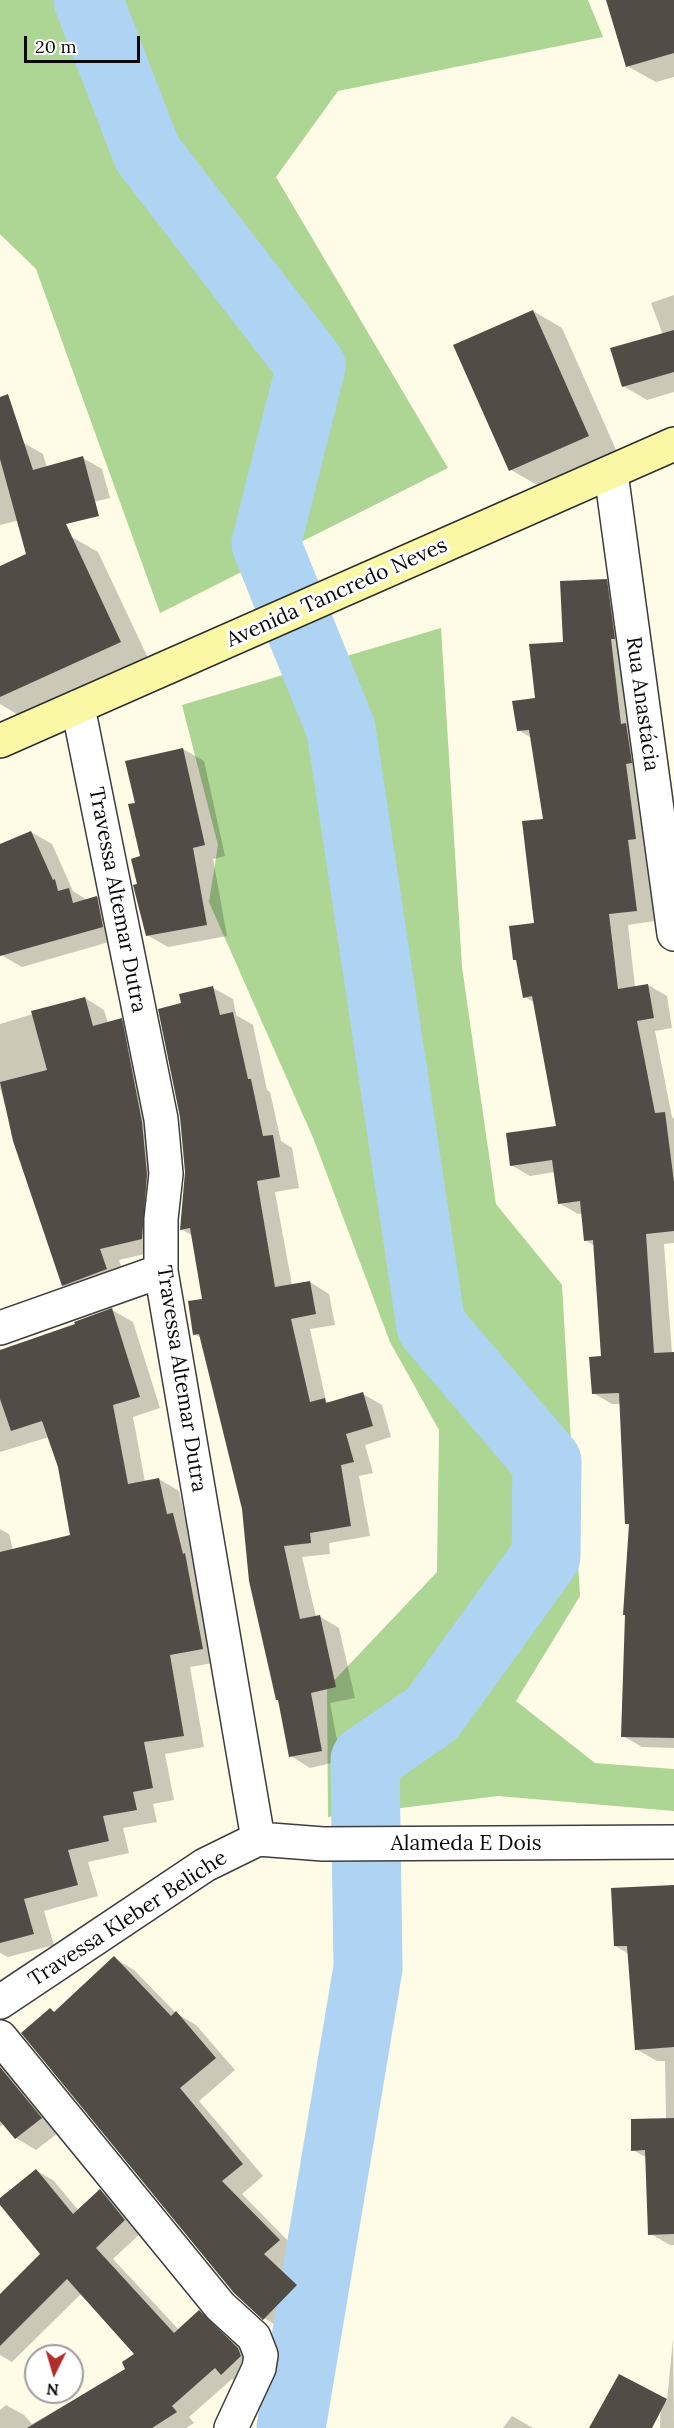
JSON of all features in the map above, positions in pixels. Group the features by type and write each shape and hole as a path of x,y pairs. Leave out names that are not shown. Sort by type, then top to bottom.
{"street":[{"name":"Avenida Tancredo Neves","path":"0,741 674,444"},
{"name":"Rua Anastácia","path":"611,473 674,934"},
{"name":"Travessa Altemar Dutra","path":"78,708 161,1119 166,1174 161,1219 161,1271 258,1839"},
{"path":"0,1328 161,1271"},
{"name":"Alameda E Dois","path":"258,1839 323,1844 674,1842"},
{"name":"Travessa Kleber Beliche","path":"0,2002 205,1865 258,1839"},
{"path":"0,2037 220,2306 254,2337 261,2355 260,2368 231,2428"}],"green space":[{"path":"0,0 588,0 603,37 338,91 276,177 448,468 160,613 36,269 0,234"},
{"path":"441,628 462,967 496,1204 562,1285 580,1596 516,1701 595,1763 674,1769 674,1811 498,1796 328,1817 327,1688 437,1572 439,1430 390,1342 314,1140 209,902 218,845 182,705"}],"building":[{"path":"606,0 674,0 674,53 626,67"},
{"path":"533,310 589,436 509,471 453,345"},
{"path":"674,330 674,372 622,387 610,348"},
{"path":"8,394 33,470 83,456 99,516 66,524 121,642 0,697 0,566 26,554 0,459 0,397"},
{"path":"607,579 615,639 611,639 621,724 626,723 632,763 626,764 636,839 628,840 637,911 609,914 618,989 648,984 654,1018 637,1021 655,1113 665,1112 674,1182 674,1231 646,1234 654,1353 674,1352 674,1738 621,1737 625,1615 623,1615 629,1524 625,1524 619,1393 592,1394 589,1357 601,1356 593,1240 584,1241 580,1201 558,1204 552,1160 510,1166 506,1133 556,1126 532,996 523,998 516,960 513,960 509,926 534,923 522,821 543,819 529,730 517,731 512,701 535,698 529,644 563,642 560,581"},
{"path":"183,748 205,845 193,848 207,925 146,936 133,885 137,884 131,859 140,856 128,804 135,803 125,761"},
{"path":"31,831 53,880 55,879 58,891 69,888 73,903 97,896 103,927 0,956 0,844"},
{"path":"213,986 220,1015 233,1012 263,1136 273,1135 280,1177 257,1181 275,1287 310,1281 316,1314 291,1319 310,1402 325,1398 326,1403 363,1392 373,1426 346,1434 354,1462 341,1465 351,1526 310,1533 311,1543 284,1546 300,1619 320,1615 336,1687 311,1693 322,1751 289,1757 278,1700 276,1700 249,1581 242,1509 199,1334 193,1335 188,1301 202,1299 190,1228 180,1230 185,1172 180,1117 158,1009 181,1003 179,994"},
{"path":"85,997 93,1026 122,1018 142,1122 147,1174 142,1239 100,1249 107,1269 62,1286 13,1141 0,1082 47,1070 31,1011"},
{"path":"112,1308 140,1397 113,1405 128,1484 159,1478 167,1514 173,1513 183,1554 185,1553 203,1649 170,1655 184,1736 144,1742 153,1788 133,1792 137,1810 103,1816 109,1841 68,1850 78,1885 24,1899 34,1934 0,1943 0,1552 70,1535 58,1467 42,1421 11,1431 0,1399 0,1350 75,1324 74,1322"},
{"path":"674,1885 674,2047 635,2050 627,1946 614,1946 611,1888"},
{"path":"114,1956 171,2016 176,2011 216,2058 180,2088 243,2164 222,2181 280,2240 264,2254 297,2285 263,2320 234,2293 21,2033 50,2008 54,2012"},
{"path":"0,2067 42,2118 15,2139 0,2121"},
{"path":"674,2118 674,2234 648,2235 645,2150 631,2151 631,2119"},
{"path":"36,2169 73,2214 100,2189 125,2220 96,2248 174,2333 199,2310 238,2348 241,2356 221,2375 215,2368 172,2406 177,2412 152,2428 27,2428 67,2404 84,2404 84,2394 125,2369 122,2362 134,2354 67,2279 0,2346 0,2294 40,2254 0,2205 0,2198"},
{"path":"619,2374 667,2399 652,2428 589,2428"}],"waterway":[{"path":"88,0 147,153 311,366 266,544 341,729 431,1326 547,1462 546,1556 432,1714 365,1760 368,1968 291,2428"}]}
